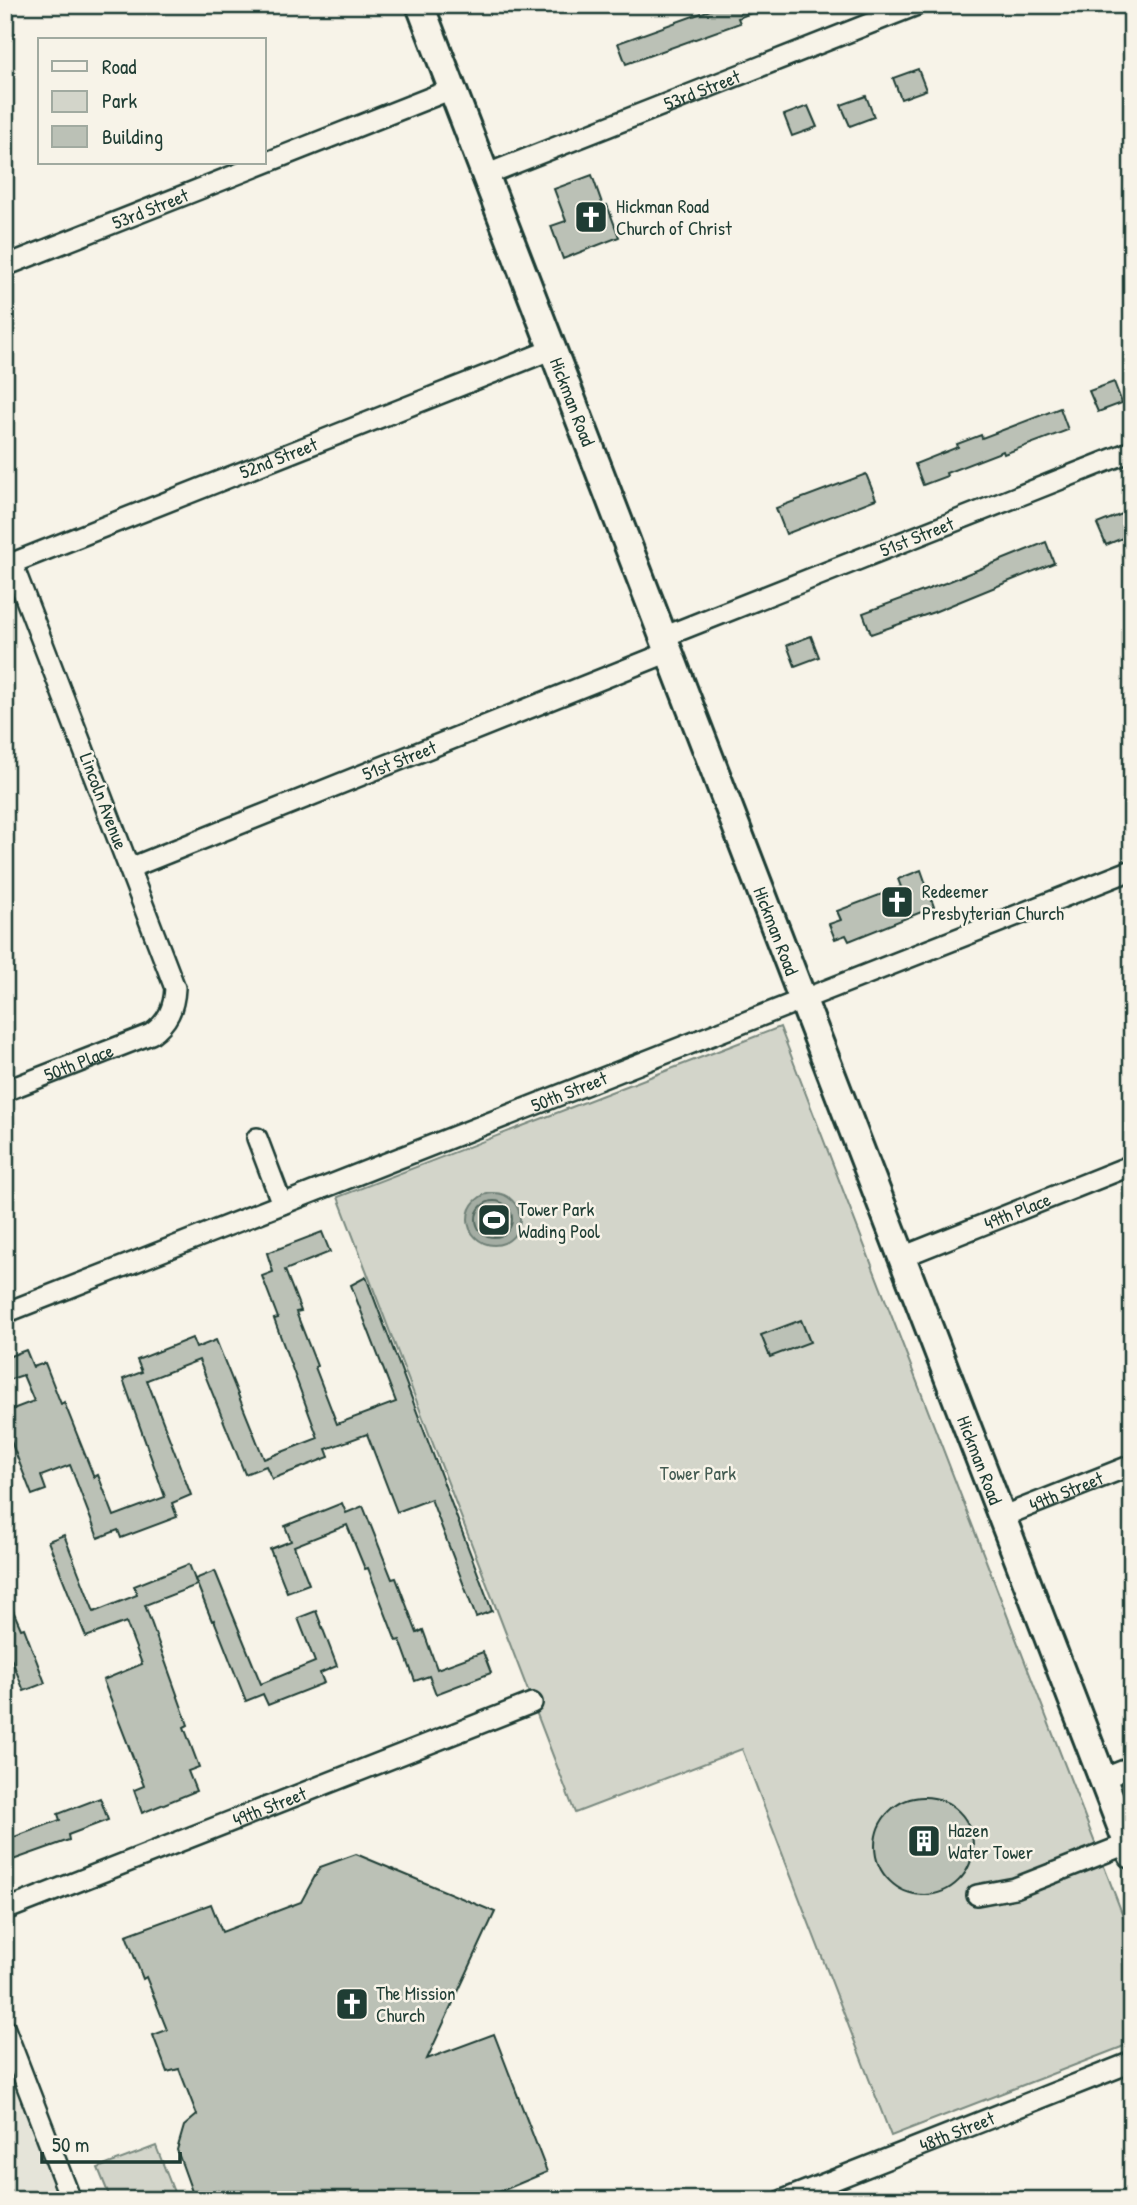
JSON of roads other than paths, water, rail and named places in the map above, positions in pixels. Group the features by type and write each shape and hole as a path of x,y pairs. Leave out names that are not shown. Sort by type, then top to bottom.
{"main road":[{"name":"Hickman Road","path":"420,5 1130,1850"}],"street":[{"name":"53rd Street","path":"485,175 916,5"},
{"name":"53rd Street","path":"266,163 453,89"},
{"name":"53rd Street","path":"5,266 263,164"},
{"name":"52nd Street","path":"9,565 552,349"},
{"name":"51st Street","path":"130,868 666,645 897,542 1132,451"},
{"name":"Lincoln Avenue","path":"9,565 175,988 175,1003 169,1016 151,1034"},
{"name":"50th Street","path":"5,1314 1132,870"},
{"name":"50th Place","path":"5,1091 151,1034"},
{"path":"257,1138 282,1204"},
{"name":"49th Place","path":"902,1256 1132,1165"},
{"name":"49th Street","path":"1002,1517 1132,1465"},
{"name":"49th Street","path":"5,1910 532,1703"},
{"path":"1102,1779 1132,1767"},
{"path":"977,1895 1015,1888 1130,1850"},
{"path":"5,2029 71,2200"},
{"name":"48th Street","path":"783,2200 1132,2062"}],"water":[{"name":"Tower Park Wading Pool","path":"494,1193 504,1195 512,1201 518,1209 518,1229 512,1237 504,1243 494,1245 484,1243 476,1237 470,1229 468,1219 470,1209 476,1201 484,1195"}],"place":[{"name":"Hickman Road Church of Christ","path":"591,217"},
{"name":"Redeemer Presbyterian Church","path":"897,902"},
{"name":"Tower Park Wading Pool","path":"494,1220"},
{"name":"Hazen Water Tower","path":"924,1841"},
{"name":"The Mission Church","path":"352,2004"}],"park label":[{"name":"Tower Park","path":"698,1473"}]}
